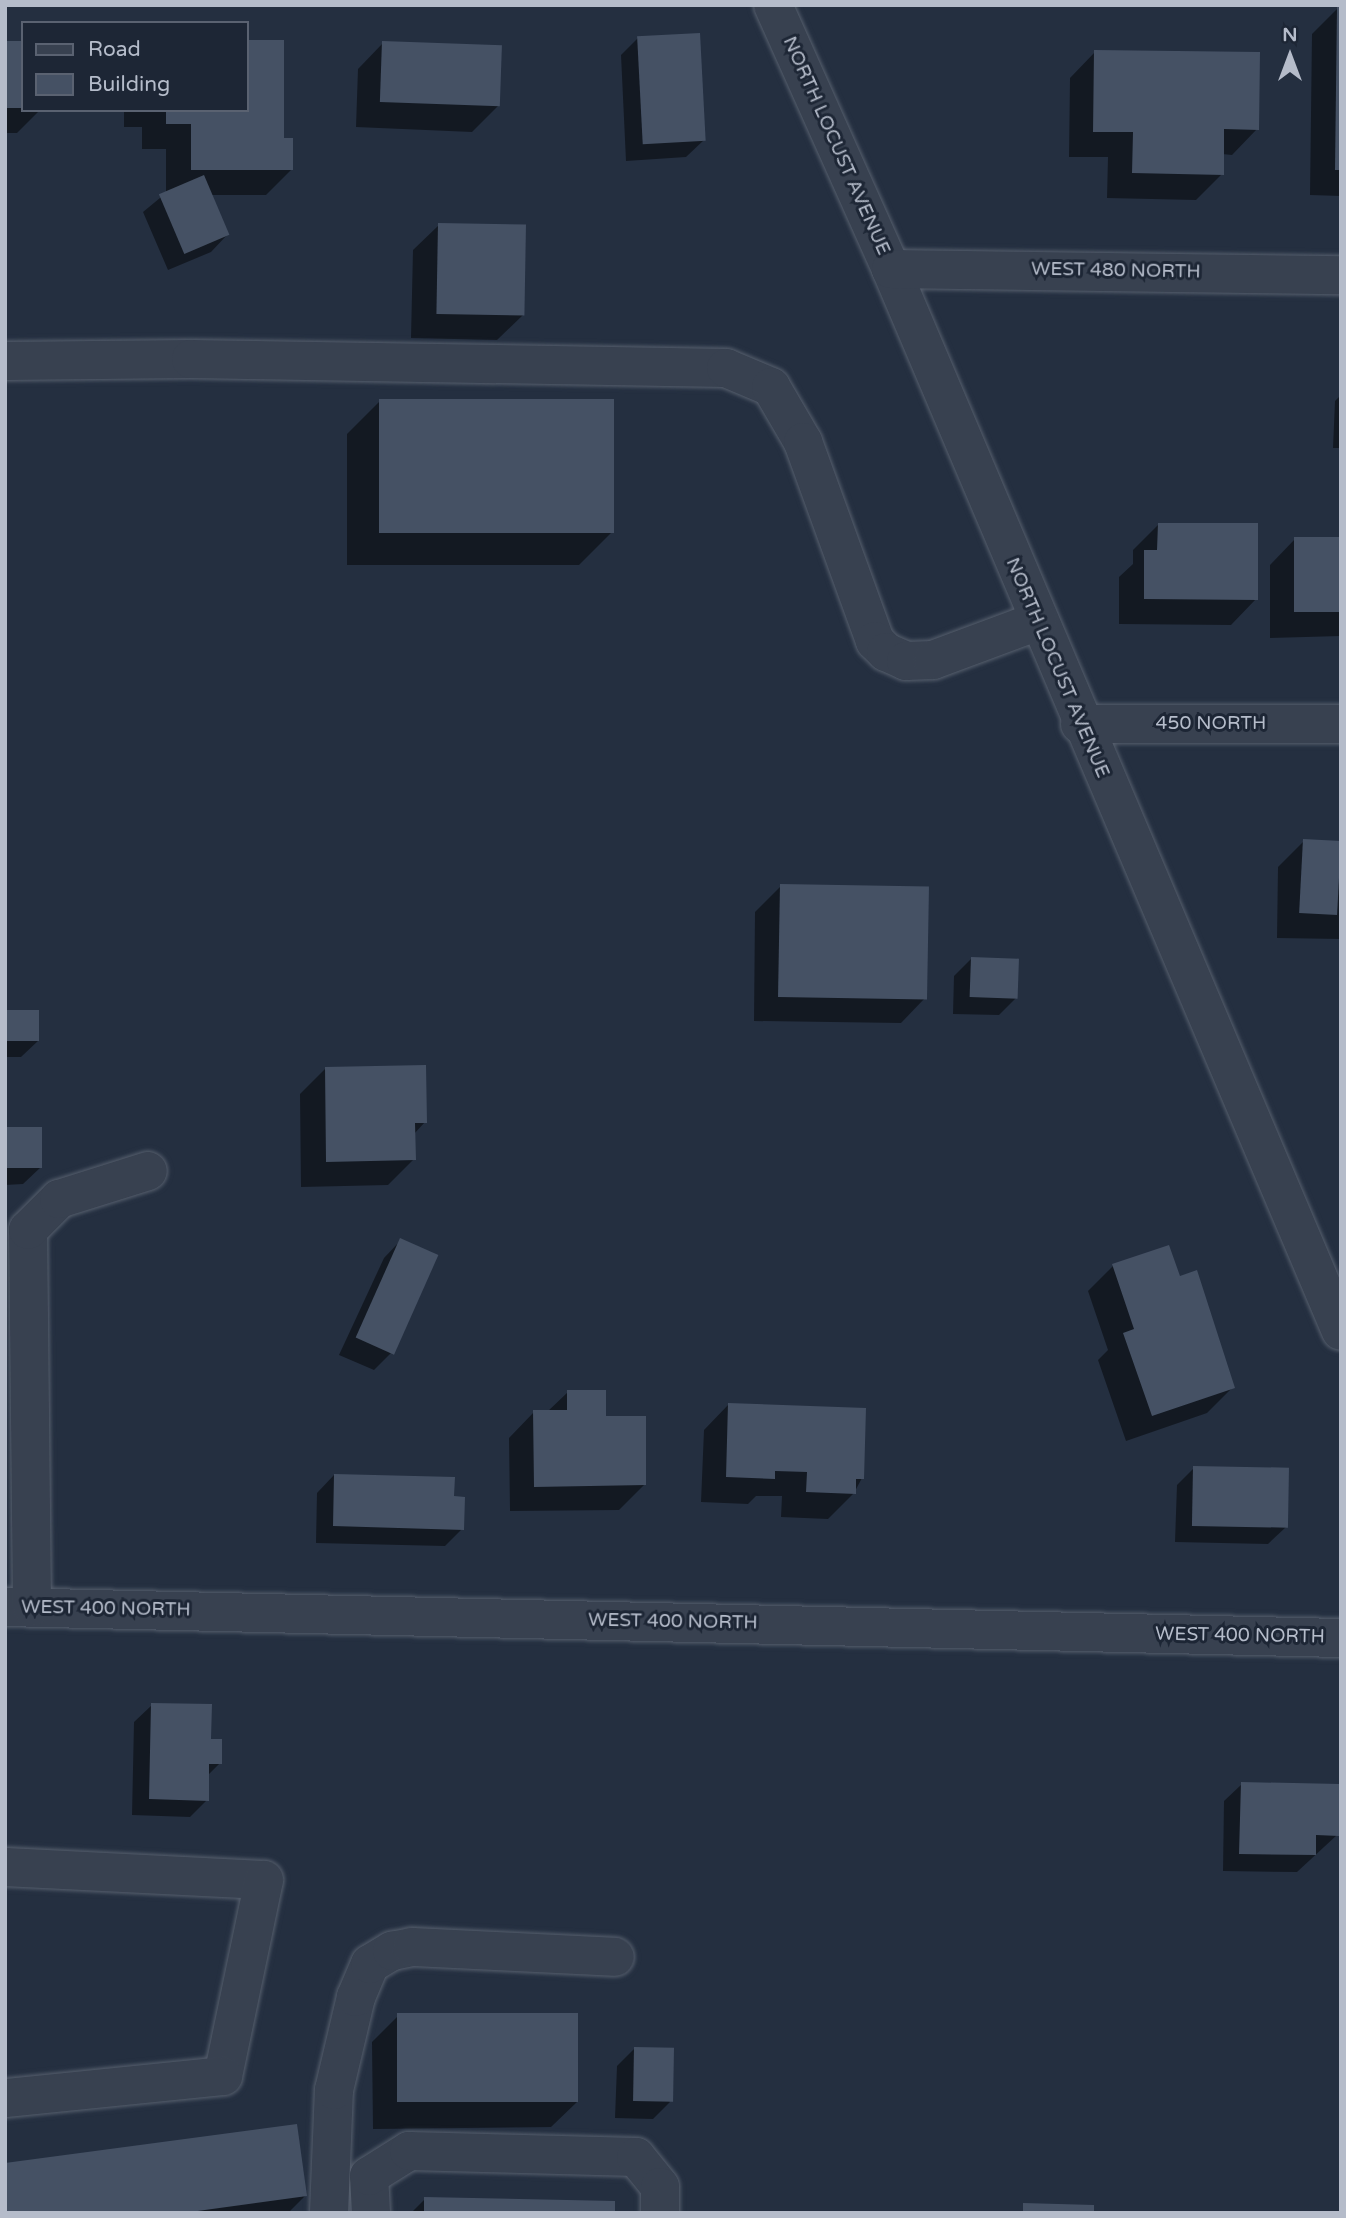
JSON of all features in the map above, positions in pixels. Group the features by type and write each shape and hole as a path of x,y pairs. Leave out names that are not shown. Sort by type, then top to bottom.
{"street":[{"name":"NORTH LOCUST AVENUE","path":"773,5 891,269 1080,724 1341,1331"},
{"name":"WEST 480 NORTH","path":"891,269 1341,275"},
{"path":"5,362 205,359 726,368 771,387 803,442 875,641 887,652 906,661 933,660 1038,621"},
{"name":"450 NORTH","path":"1080,724 1341,724"},
{"path":"19,1607 28,1230 59,1199 148,1171"},
{"name":"WEST 400 NORTH","path":"19,1607 1341,1638"},
{"path":"5,1867 264,1880 223,2076 5,2098"},
{"path":"329,2213 334,2090 356,1997 370,1964 392,1951 412,1947 615,1957"},
{"path":"371,2213 369,2176 409,2151 636,2157 660,2187 660,2213"}],"building":[{"path":"1337,7 1341,7 1341,170 1335,170"},
{"path":"700,33 706,141 643,144 637,36"},
{"path":"248,40 284,40 284,138 293,138 293,170 191,170 191,124 166,124 166,112 248,112"},
{"path":"5,41 21,41 21,108 5,108"},
{"path":"382,41 502,45 500,106 380,102"},
{"path":"1094,50 1260,52 1259,130 1224,129 1224,175 1132,173 1133,132 1093,132"},
{"path":"204,175 229,235 184,254 159,194"},
{"path":"438,223 526,225 524,316 436,314"},
{"path":"379,399 614,399 614,533 379,533"},
{"path":"1158,523 1258,523 1258,600 1144,599 1144,550 1157,550"},
{"path":"1294,537 1341,537 1341,612 1294,612"},
{"path":"1303,839 1341,841 1337,915 1299,913"},
{"path":"780,884 929,887 927,1000 778,997"},
{"path":"971,957 1019,959 1018,999 970,997"},
{"path":"5,1010 39,1010 39,1041 5,1041"},
{"path":"426,1065 427,1123 415,1123 416,1160 326,1162 325,1067"},
{"path":"5,1127 42,1127 42,1168 5,1168"},
{"path":"400,1238 438,1255 394,1355 356,1338"},
{"path":"1169,1245 1180,1276 1197,1270 1235,1388 1152,1416 1123,1333 1134,1329 1112,1264"},
{"path":"567,1390 606,1390 606,1416 646,1416 646,1485 534,1487 533,1410 567,1410"},
{"path":"728,1403 866,1408 864,1479 856,1479 856,1494 806,1492 807,1472 775,1471 775,1479 726,1477"},
{"path":"1193,1466 1289,1468 1288,1528 1192,1526"},
{"path":"334,1474 455,1477 454,1496 465,1497 464,1530 333,1526"},
{"path":"151,1703 212,1704 211,1739 222,1739 222,1764 209,1764 209,1801 149,1799"},
{"path":"1241,1782 1340,1784 1339,1836 1316,1835 1316,1855 1239,1854"},
{"path":"397,2013 578,2013 578,2102 397,2102"},
{"path":"634,2047 674,2048 673,2102 633,2101"},
{"path":"297,2124 307,2196 183,2213 5,2213 5,2163"},
{"path":"424,2197 615,2201 615,2213 424,2213"},
{"path":"1023,2203 1094,2205 1094,2213 1023,2213"}]}
